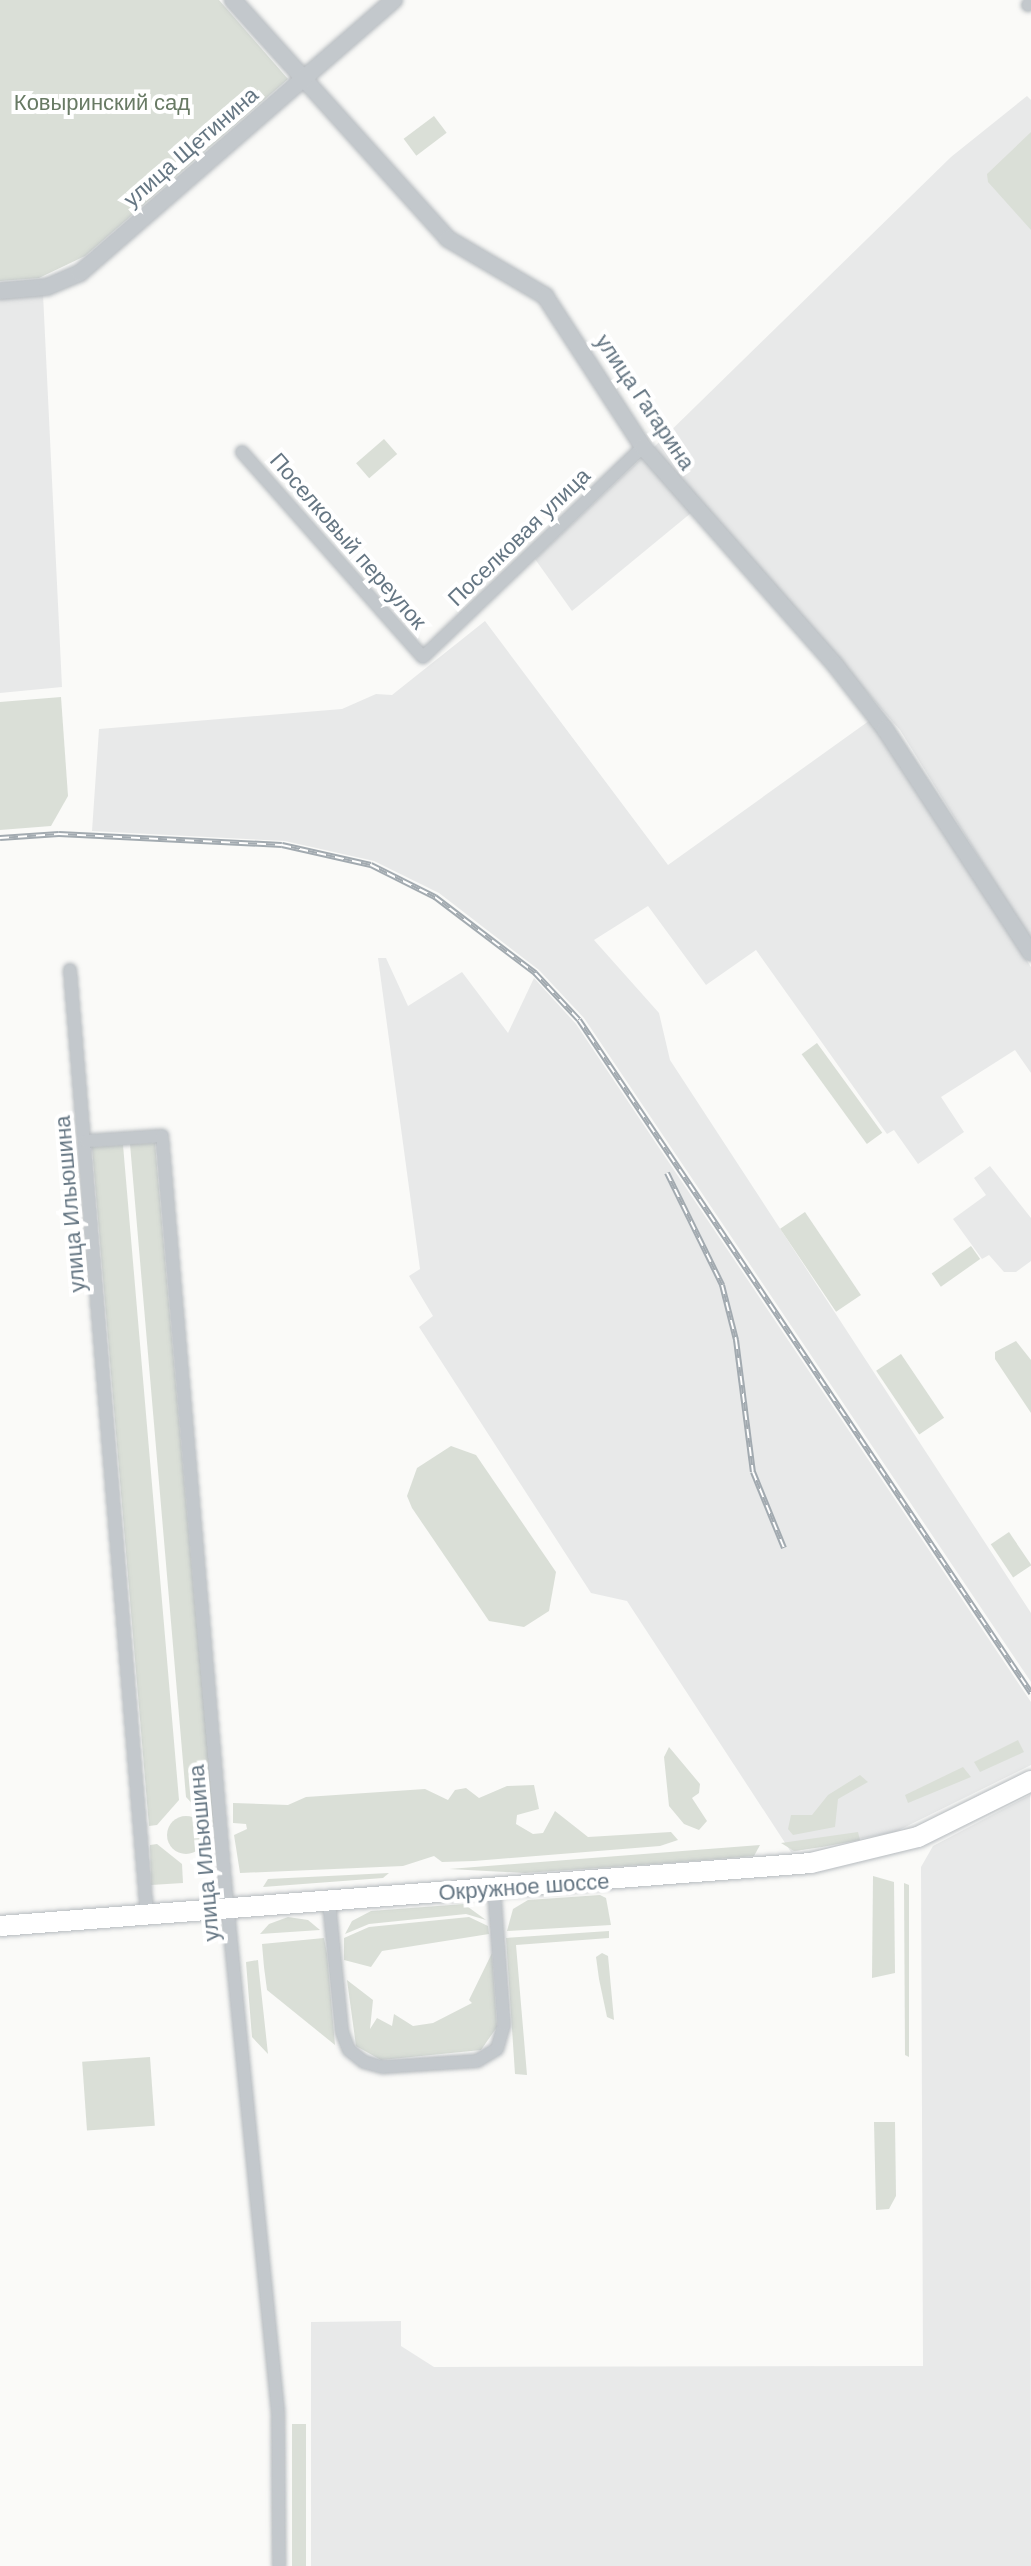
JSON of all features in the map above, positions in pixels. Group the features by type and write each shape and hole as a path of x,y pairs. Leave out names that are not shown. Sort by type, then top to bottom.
{"main road":[{"name":"Окружное шоссе","path":"0,1926 494,1889 840,1858 935,1831 1031,1781"}],"street":[{"name":"улица Гагарина","path":"233,0 448,239 545,296 643,447 835,665 885,729 1031,953"},
{"name":"улица Щетинина","path":"0,291 47,287 80,273 394,0"},
{"name":"Поселковая улица","path":"423,657 643,447"},
{"name":"Поселковый переулок","path":"242,452 423,657"},
{"name":"улица Ильюшина","path":"70,970 147,1914"},
{"name":"улица Ильюшина","path":"86,1141 162,1136 228,1908 278,2412 279,2566"},
{"path":"329,1902 342,2032 349,2050 364,2062 383,2067 477,2061 497,2049 503,2033 494,1889"}],"shaded area":[{"path":"1027,96 1031,100 1031,941 900,730 653,448 951,157"},
{"path":"43,294 62,687 0,693 0,298"},
{"path":"644,456 691,513 572,611 535,559"},
{"path":"485,621 668,865 873,718 1031,967 1031,1073 1015,1050 941,1097 964,1132 918,1164 894,1130 887,1134 756,950 706,985 648,906 594,940 659,1013 670,1060 1031,1613 1031,1682 584,1018 539,970 439,893 374,861 285,841 92,831 99,729 342,709 376,694 392,695"},
{"path":"378,958 386,958 408,1006 462,972 508,1033 534,978 576,1024 1031,1702 1031,1765 895,1832 791,1852 627,1601 591,1593 419,1327 433,1316 409,1276 420,1269"},
{"path":"990,1166 1031,1218 1031,1261 1016,1272 1004,1272 989,1255 982,1259 953,1219 986,1195 974,1178"},
{"path":"1030,1795 1031,2566 311,2566 311,2322 401,2321 401,2346 434,2367 923,2366 921,1867 933,1846"}],"green space":[{"name":"Ковыринский сад","path":"0,0 219,0 288,79 85,256 39,278 0,281"},
{"path":"434,116 447,133 416,156 404,139"},
{"path":"1031,132 1031,230 988,182 987,174"},
{"path":"384,439 397,454 369,478 356,463"},
{"path":"61,697 68,796 51,826 0,830 0,702"},
{"path":"817,1043 882,1133 867,1144 802,1054"},
{"path":"155,1143 212,1825 186,1797 130,1144"},
{"path":"123,1145 179,1800 157,1825 149,1826 92,1147"},
{"path":"805,1212 861,1295 836,1312 780,1229"},
{"path":"971,1246 980,1259 941,1287 932,1274"},
{"path":"1016,1341 1031,1360 1031,1413 995,1359 995,1352"},
{"path":"901,1354 944,1418 919,1435 876,1371"},
{"path":"451,1446 476,1455 556,1572 549,1611 524,1627 489,1621 412,1508 407,1496 417,1468"},
{"path":"1009,1532 1031,1565 1013,1577 991,1544"},
{"path":"1018,1740 1024,1752 980,1772 974,1762"},
{"path":"669,1747 700,1784 699,1793 692,1798 707,1821 699,1830 684,1824 669,1806 664,1757"},
{"path":"963,1767 971,1777 908,1803 905,1795"},
{"path":"860,1775 868,1782 838,1799 835,1827 793,1835 788,1829 791,1815 812,1815 828,1795"},
{"path":"534,1785 539,1809 517,1815 516,1824 533,1834 543,1833 555,1811 588,1837 671,1832 678,1840 660,1846 474,1861 442,1862 434,1856 403,1866 240,1873 234,1835 247,1829 246,1824 233,1823 233,1803 288,1805 306,1797 425,1789 448,1800 455,1790 466,1788 479,1798 507,1786"},
{"path":"186,1816 199,1822 205,1835 199,1848 186,1854 173,1848 167,1835 173,1822"},
{"path":"858,1832 860,1840 794,1851 781,1843"},
{"path":"157,1844 182,1864 183,1883 151,1885 150,1845"},
{"path":"760,1845 754,1856 670,1863 525,1873 449,1869"},
{"path":"389,1873 383,1878 263,1887 268,1879"},
{"path":"873,1876 894,1882 895,1973 872,1978"},
{"path":"904,1883 909,1885 909,2057 905,2055"},
{"path":"600,1895 606,1898 611,1925 507,1931 513,1909 528,1900"},
{"path":"464,1904 486,1920 466,1914 369,1924 345,1934 352,1921 371,1911"},
{"path":"288,1917 308,1920 320,1930 260,1934 269,1924"},
{"path":"469,1917 488,1926 489,1934 382,1951 371,1967 344,1960 344,1938 369,1927"},
{"path":"609,1931 609,1938 516,1945 527,2075 515,2074 506,1938"},
{"path":"324,1938 335,2045 267,1990 264,1967 262,1944"},
{"path":"492,1953 497,2027 481,2050 381,2060 356,2046 347,1980 373,2000 370,2029 377,2018 392,2026 394,2014 413,2026 433,2023 472,2003 469,2000"},
{"path":"602,1953 608,1956 614,2020 607,2017 599,1979 596,1957"},
{"path":"258,1960 268,2054 252,2037 246,1962"},
{"path":"150,2057 155,2126 87,2131 82,2062"},
{"path":"874,2122 895,2122 896,2196 889,2209 876,2210"},
{"path":"292,2424 306,2424 306,2566 292,2566"}],"railway":[{"path":"0,838 59,834 282,845 371,865 435,897 535,973 579,1020 1031,1693"},
{"path":"667,1173 722,1285 736,1340 753,1472 784,1548"}]}
